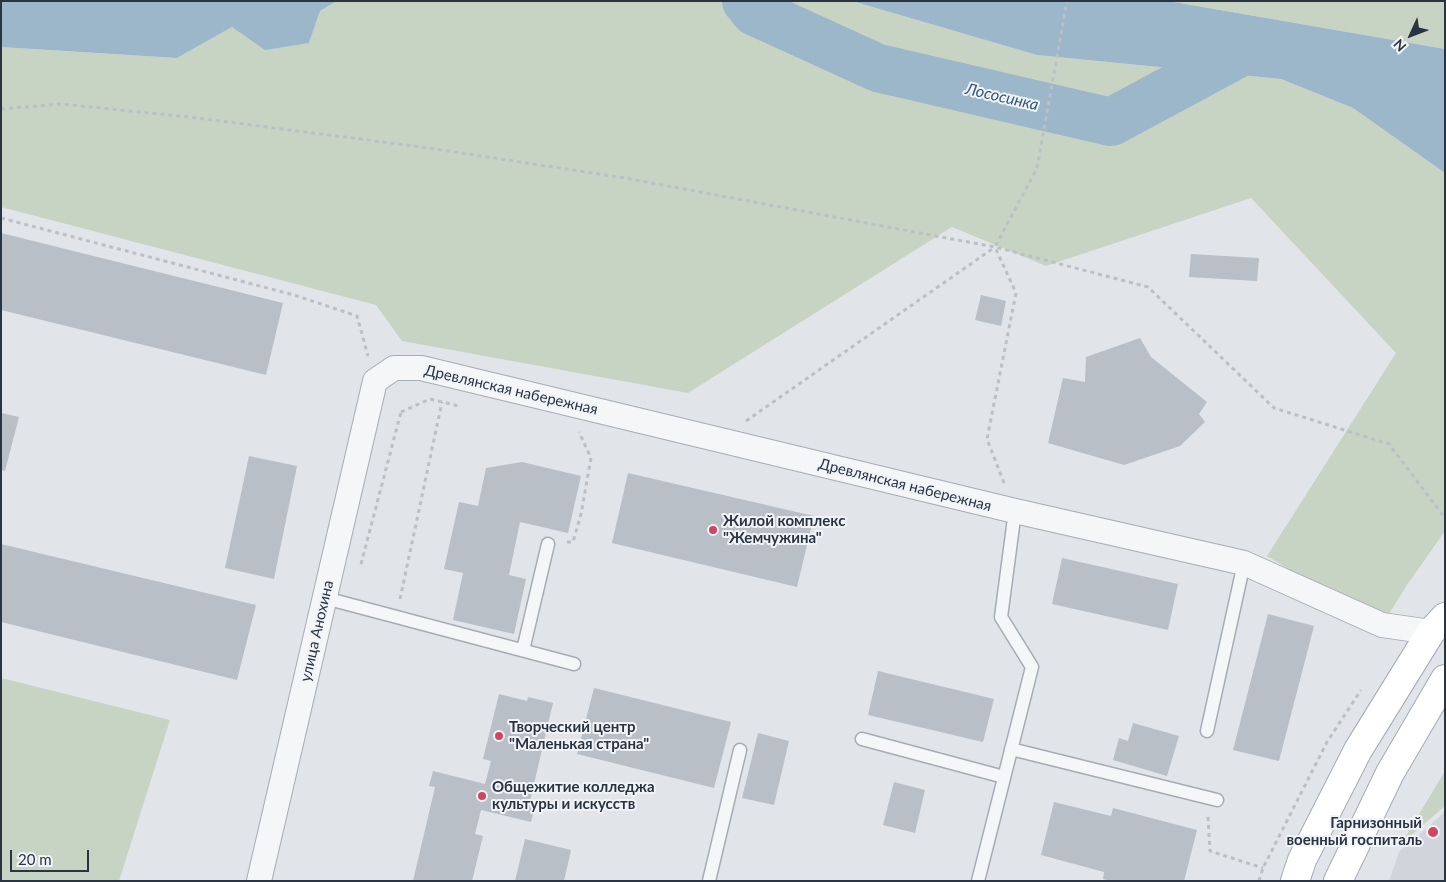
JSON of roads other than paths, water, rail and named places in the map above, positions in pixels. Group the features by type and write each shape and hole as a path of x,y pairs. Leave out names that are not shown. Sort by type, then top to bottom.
{"main road":[{"path":"1295,881 1302,860 1358,750 1438,625"},
{"path":"1338,881 1390,773 1445,679"}],"street":[{"name":"Древлянская набережная","path":"375,381 394,368 421,368 1015,511 1244,563 1382,625 1438,625"},
{"name":"улица Анохина","path":"259,881 375,381"}],"lane":[{"path":"978,881 1032,667 1001,618 1015,511"},
{"path":"523,650 548,544"},
{"path":"1207,731 1244,563"},
{"path":"325,598 574,664"},
{"path":"862,739 1004,777"},
{"path":"1011,749 1212,798"},
{"path":"709,881 740,750"}],"water":[{"path":"1,1 337,1 320,11 309,43 265,50 232,27 177,58 1,47"},
{"path":"730,1 762,1 755,12"},
{"path":"852,1 1168,1 1445,49 1445,173 1353,108 1281,79 1037,55"}],"waterway":[{"name":"Лососинка","path":"746,1 755,12 878,68 1111,122 1256,44"}],"place":[{"name":"Жилой комплекс \"Жемчужина\"","path":"713,530"},
{"name":"Творческий центр \"Маленькая страна\"","path":"499,736"},
{"name":"Общежитие колледжа культуры и искусств","path":"482,796"},
{"name":"Гарнизонный военный госпиталь","path":"1433,832"}]}
